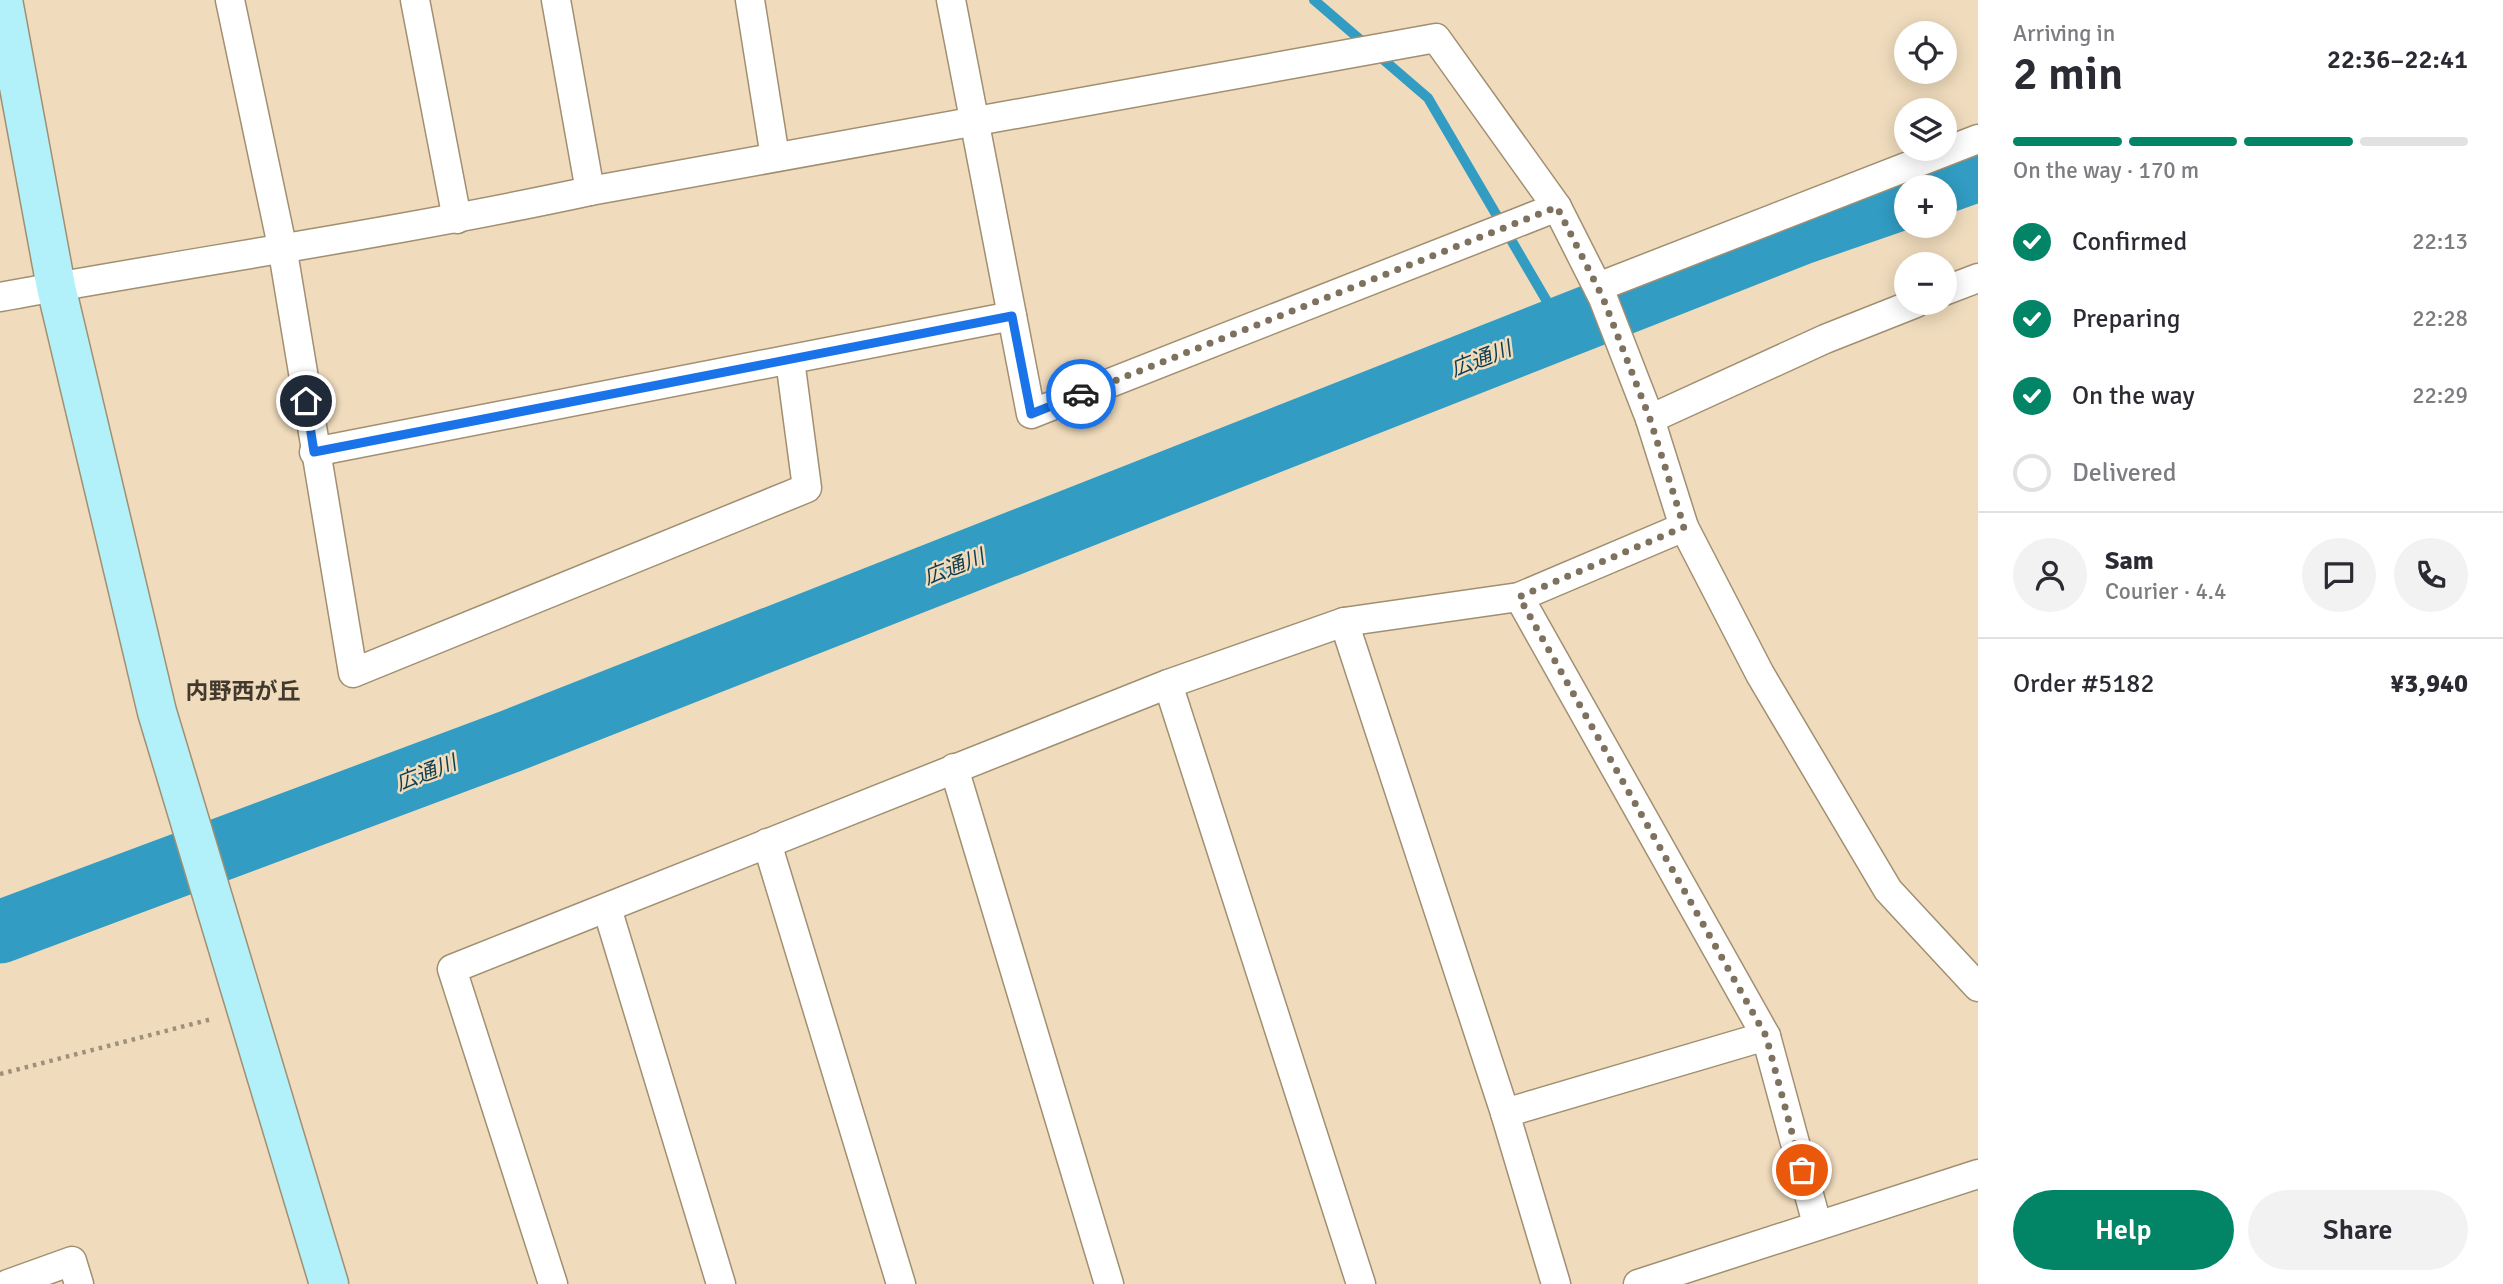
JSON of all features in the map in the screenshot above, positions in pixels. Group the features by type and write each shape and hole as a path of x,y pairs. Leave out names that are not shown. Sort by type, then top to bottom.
{"street":[{"path":"3,0 56,287 118,558 187,822 329,1284"},
{"path":"230,0 282,246 314,452 354,673 807,488 790,360"},
{"path":"415,0 457,219"},
{"path":"555,0 590,191"},
{"path":"750,0 775,157"},
{"path":"951,0 1031,414 1557,207"},
{"path":"0,297 282,246 457,219 590,191 974,120 1436,38 1557,207 1601,292 1646,412 1684,527 1760,674 1888,890 1978,987"},
{"path":"1601,292 1978,139"},
{"path":"1957,286 1978,278"},
{"path":"1646,412 1894,312"},
{"path":"314,452 1012,316"},
{"path":"553,1284 452,969 1168,684 1344,622 1519,597 1684,527"},
{"path":"1519,597 1766,1036 1817,1224"},
{"path":"1344,622 1506,1113 1556,1284"},
{"path":"1168,684 1362,1284"},
{"path":"954,768 1109,1284"},
{"path":"767,843 901,1284"},
{"path":"607,908 721,1284"},
{"path":"1506,1113 1766,1036"},
{"path":"1638,1284 1978,1174"},
{"path":"8,1284 72,1261 79,1284"}],"path":[{"path":"0,1074 244,1001"}],"waterway":[{"path":"1314,0 1428,98 1562,327"},
{"name":"広通川","path":"1957,178 1978,170"},
{"name":"広通川","path":"0,932 511,741 1802,233 1894,201"}],"way so far":[{"path":"1081,394 1557,207 1603,298 1650,419 1684,527 1519,597 1766,1036 1802,1170"}],"district":[{"name":"内野西が丘","path":"243,691"}],"route":[{"path":"306,401 314,452 1012,316 1031,414 1081,394"}]}
